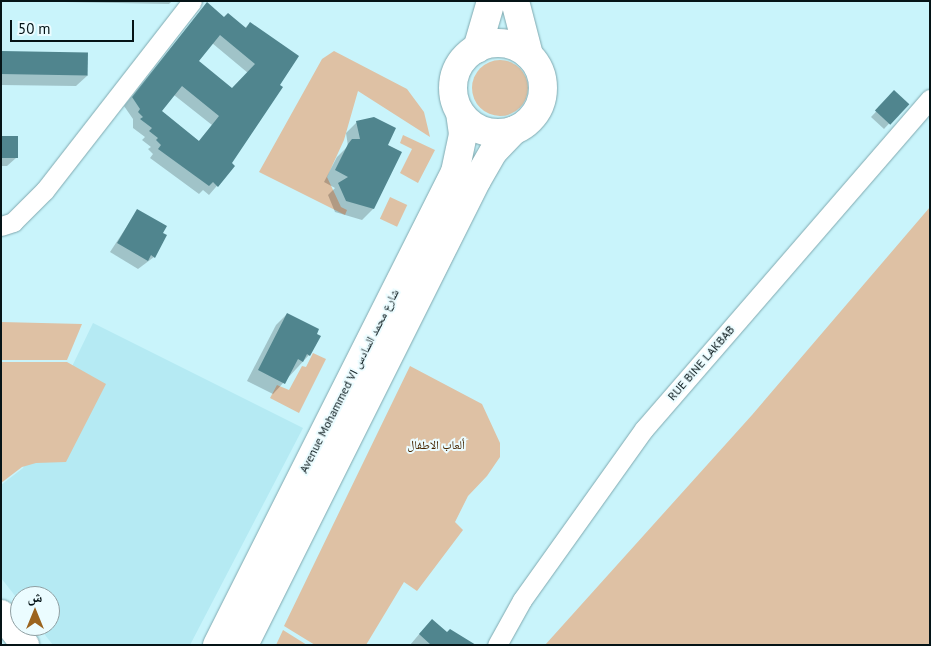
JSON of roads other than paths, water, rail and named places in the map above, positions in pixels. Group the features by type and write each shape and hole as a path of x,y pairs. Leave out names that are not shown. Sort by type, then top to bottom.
{"main road":[{"path":"477,49 491,1"},
{"path":"515,1 529,55 541,72 543,93 534,116 514,130 499,133 484,131 470,124 460,112 453,91 455,76 461,62 477,49 504,44 529,55"},
{"name":"Avenue Mohammed VI شارع محمد السادس","path":"217,645 455,172 463,134 460,112"},
{"name":"Avenue Mohammed VI شارع محمد السادس","path":"244,645 477,180 494,151 514,130"},
{"path":"1,614 25,645"}],"street":[{"path":"1,226 13,222 45,190 192,1"},
{"name":"RUE BINE LAKBAB","path":"497,645 522,600 644,429 930,99"}],"park label":[{"name":"ألعاب الاطفال","path":"436,445"}]}
